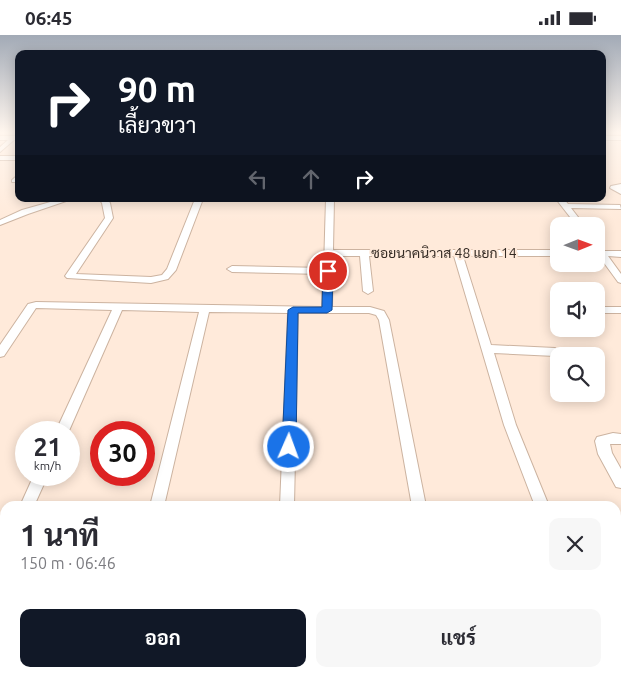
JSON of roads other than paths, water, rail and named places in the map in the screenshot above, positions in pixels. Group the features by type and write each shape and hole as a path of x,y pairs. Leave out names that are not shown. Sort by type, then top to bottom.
{"street":[{"path":"621,186 614,188 621,192"},
{"path":"0,223 25,211 57,202"},
{"path":"105,202 109,218 70,277 151,280 165,277 171,270 198,202"},
{"path":"327,310 330,202"},
{"path":"563,202 574,217"},
{"path":"566,206 620,207"},
{"path":"605,252 621,254"},
{"name":"ซอยนาคนิวาส 48 แยก 14","path":"328,253 550,253"},
{"path":"364,253 368,291"},
{"path":"458,253 510,425 540,501"},
{"path":"605,260 621,280"},
{"path":"232,269 328,271"},
{"path":"0,353 35,305 370,310 380,313 384,320 418,501"},
{"path":"66,421 118,307"},
{"path":"158,501 205,309"},
{"path":"287,501 293,310"},
{"path":"605,310 621,310"},
{"path":"486,349 550,352"},
{"path":"621,439 613,438 602,441 605,454 621,483"},
{"path":"29,501 36,486"}]}
